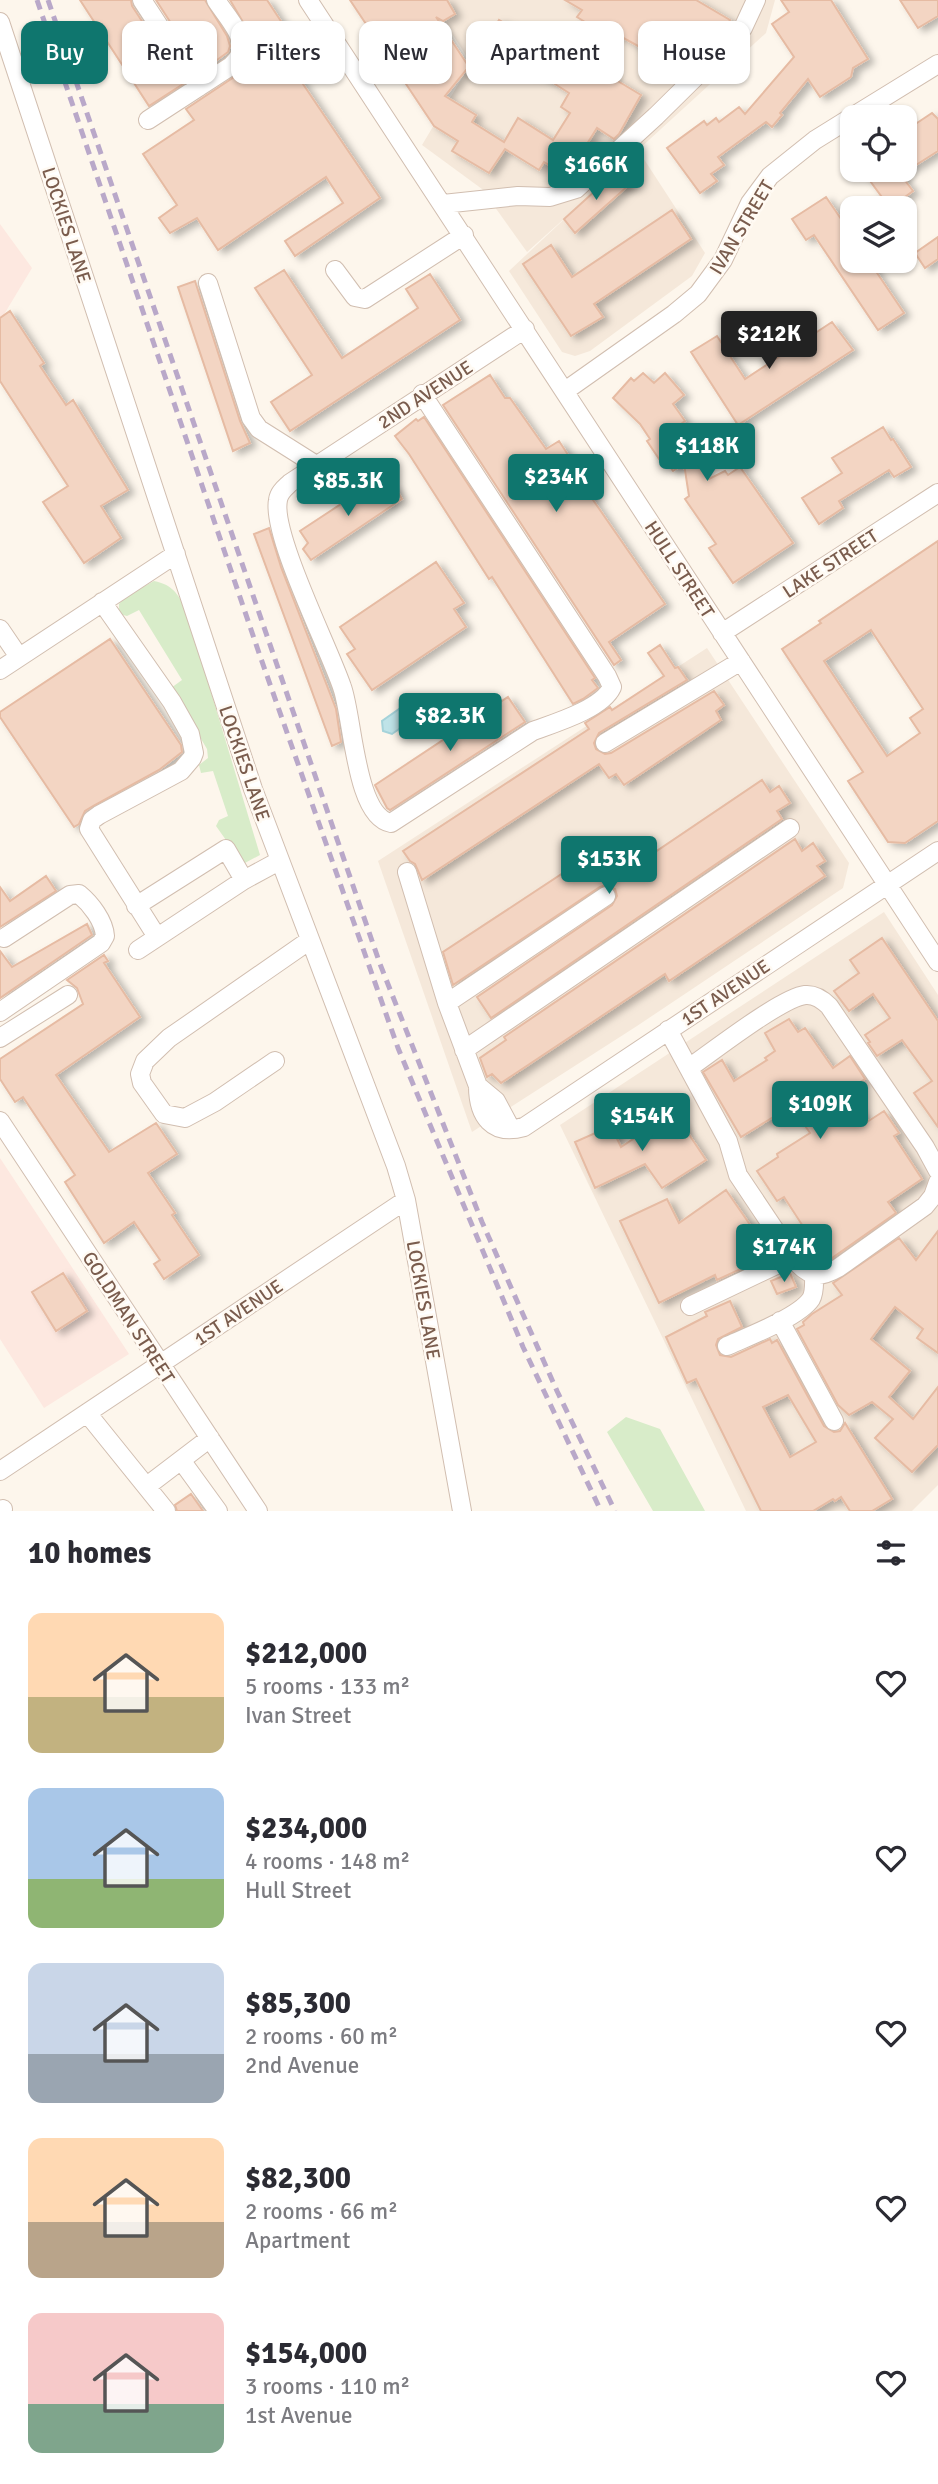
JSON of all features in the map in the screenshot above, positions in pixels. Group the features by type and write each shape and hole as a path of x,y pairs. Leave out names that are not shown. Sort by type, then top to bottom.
{"street":[{"path":"142,0 199,86"},
{"path":"149,120 231,66 242,50 236,31 216,0"},
{"name":"HULL STREET","path":"308,0 938,962"},
{"path":"443,204 518,196 550,197 576,188 656,116 730,43 743,28 756,0"},
{"name":"LOCKIES LANE","path":"0,22 236,739 279,861 396,1166 406,1200 462,1511"},
{"name":"IVAN STREET","path":"871,105 938,64"},
{"name":"IVAN STREET","path":"565,391 689,302 706,285 723,260 760,187 783,164 840,125"},
{"path":"335,270 355,298 365,299 464,235"},
{"path":"208,284 251,418 259,429 316,465"},
{"name":"2ND AVENUE","path":"422,394 612,687 598,703 558,723 533,731 391,823 380,819 369,802 360,776 344,690 283,537 278,501 280,493 290,483 422,394 525,329"},
{"name":"LAKE STREET","path":"722,633 938,493"},
{"path":"0,670 176,554"},
{"path":"102,602 172,702 190,734 194,753 181,771 92,820 89,828 157,937"},
{"path":"0,629 19,657"},
{"path":"605,743 741,661"},
{"path":"407,872 464,1050 790,828"},
{"path":"136,906 226,849 244,880"},
{"name":"1ST AVENUE","path":"464,1050 478,1086 496,1101 511,1129 524,1127 938,851"},
{"path":"138,950 244,880 279,861"},
{"path":"0,1012 101,943 105,936 104,928 87,900 79,894 70,895 4,937"},
{"path":"447,1003 606,896"},
{"path":"275,1061 215,1102 185,1118 164,1114 142,1083 140,1074 145,1061 169,1038 310,940"},
{"path":"0,1038 68,995"},
{"path":"668,1030 728,1141 738,1175 793,1258 806,1272 814,1276 824,1276 838,1268 925,1206 938,1183 925,1147 829,1006 813,995 803,995 779,1006 689,1068"},
{"name":"GOLDMAN STREET","path":"0,1121 258,1511"},
{"name":"1ST AVENUE","path":"0,1471 406,1200"},
{"path":"690,1306 793,1258"},
{"path":"727,1346 780,1321 805,1305 811,1298 814,1276"},
{"path":"780,1321 834,1421"},
{"path":"87,1413 166,1511"},
{"path":"148,1486 210,1438"},
{"path":"181,1460 218,1511"}],"shaded area":[{"path":"430,0 775,0 766,33 750,48 750,21 638,21 638,84 710,84 638,150 705,253 692,276 590,351 575,356 562,352 509,271 575,209 527,252 482,189 422,145 466,71 466,84 624,84 624,21 466,21 466,55 452,34 452,21 444,21"},
{"path":"0,224 32,268 0,321"},
{"path":"707,648 849,863 843,888 637,1026 472,1132 378,861"},
{"path":"884,912 938,995 938,1485 912,1511 746,1511 560,1125"},
{"path":"0,1158 129,1354 44,1408 0,1339"}],"green space":[{"path":"154,581 174,590 186,609 260,855 243,864 216,826 219,820 228,816 213,771 201,773 199,765 208,758 207,749 171,688 182,680 139,610 127,616 119,614 119,604 125,597"},
{"path":"626,1417 660,1429 705,1511 653,1511 607,1432"}],"water":[{"path":"406,704 416,717 392,734 383,731 382,721"}],"building":[{"path":"80,0 131,0 142,21 122,21 122,65 108,43 108,21 94,21"},
{"path":"156,0 205,0 227,36 230,46 228,52 217,60 217,21 170,21"},
{"path":"230,0 267,0 281,21 242,21"},
{"path":"350,0 447,0 455,14 443,21 436,17 439,21 364,21"},
{"path":"565,0 696,0 730,20 638,21 638,46 624,38 624,21 583,21 577,17 582,10"},
{"path":"781,0 831,0 868,59 853,68 851,77 820,97 808,79 772,127 766,122 718,157 724,165 711,174 717,181 700,193 667,148 704,121 707,125 716,118 719,122 739,107 745,114 794,57 772,24 789,12"},
{"path":"900,0 938,0 938,16 918,28"},
{"path":"452,41 466,62 466,70 445,96 476,115 472,122 504,142 518,118 553,140 570,113 561,107 569,93 555,84 623,84 641,95 614,139 597,128 567,176 544,162 539,170 505,149 489,173 452,151 458,141 434,126 406,84 452,84"},
{"path":"231,79 231,84 303,84 380,198 295,256 285,241 343,203 326,177 218,250 197,218 170,233 159,218 177,205 143,154 194,120 186,109"},
{"path":"135,84 183,84 149,106"},
{"path":"932,113 938,119 938,151 917,164 917,123"},
{"path":"617,171 629,185 575,233 564,219"},
{"path":"871,182 906,182 913,191 906,196 881,196"},
{"path":"826,197 840,217 840,273 877,273 904,313 878,330 814,235 806,240 792,219"},
{"path":"672,210 691,239 594,304 603,317 571,336 523,264 551,245 572,277"},
{"path":"938,237 938,259 925,268 917,252"},
{"path":"284,270 342,358 418,308 406,289 430,274 460,320 290,431 271,402 312,375 255,288"},
{"path":"195,281 240,421 250,443 233,451 178,287"},
{"path":"10,311 44,363 40,366 66,405 73,400 128,490 101,506 121,538 84,563 43,502 68,486 0,381 0,318"},
{"path":"832,322 853,350 738,425 691,352 717,336 745,379"},
{"path":"643,373 654,383 665,373 684,395 673,404 685,421 674,429 709,479 725,471 728,475 740,467 793,543 733,583 709,548 716,544 685,499 689,496 684,464 673,471 662,456 659,459 640,424 613,398 631,378 634,381"},
{"path":"490,375 546,449 559,441 576,467 573,471 665,604 609,642 621,660 614,665 443,405"},
{"path":"424,417 595,678 592,680 598,688 583,699 573,704 492,577 489,579 395,436 416,419 418,421"},
{"path":"883,427 911,467 894,477 889,470 839,501 843,508 819,524 802,498 842,473 832,458"},
{"path":"376,481 384,493 394,486 402,499 311,560 303,549 308,543 300,531"},
{"path":"269,528 281,567 336,709 341,742 332,746 254,534"},
{"path":"938,541 938,821 905,843 888,842 848,781 863,772 782,649 821,623 819,621","holes":["871,630 923,709 910,718 920,733 887,756 824,661"]},
{"path":"436,562 464,603 454,609 466,627 372,690 347,654 355,649 340,627"},
{"path":"110,639 181,745 182,752 159,770 85,811 79,824 74,827 0,717 0,712"},
{"path":"660,645 675,668 678,667 687,680 599,733 594,743 596,749 605,754 611,753 714,691 724,705 716,711 721,720 624,785 616,774 609,778 599,764 422,880 415,864 403,851 589,729 585,723 610,707 612,710 664,676 648,653"},
{"path":"508,697 525,722 390,810 387,808 375,785"},
{"path":"762,780 770,792 779,786 790,803 777,811 782,819 491,1018 477,997 612,905 617,896 615,889 606,885 600,887 453,985 443,952 595,852 601,861 609,856 621,875"},
{"path":"795,839 802,851 813,843 825,861 817,866 825,876 669,981 665,974 501,1083 492,1074 487,1077 480,1058 506,1040 504,1037"},
{"path":"46,876 56,891 0,927 0,887 10,901"},
{"path":"87,924 92,935 0,998 0,951 12,967"},
{"path":"882,938 938,1021 938,1127 914,1093 932,1081 902,1040 877,1056 868,1043 870,1042 865,1035 890,1018 873,994 849,1011 834,991 859,973 850,960"},
{"path":"104,955 108,961 104,963 140,1017 56,1075 109,1152 156,1123 177,1154 148,1173 199,1255 164,1279 154,1264 160,1260 134,1222 104,1243 65,1182 75,1175 23,1097 15,1102 0,1079 0,1059 83,1004 77,988 67,980"},
{"path":"789,1019 798,1032 805,1028 833,1068 850,1056 865,1079 846,1091 867,1122 884,1111 899,1133 894,1136 922,1179 888,1202 896,1213 832,1258 820,1263 815,1260 820,1256 808,1238 810,1237 784,1197 777,1201 757,1171 778,1157 777,1154 810,1133 791,1106 741,1137 703,1072 722,1060 734,1081 767,1060 765,1058 775,1051 765,1033"},
{"path":"674,1112 706,1160 662,1188 645,1164 595,1188 575,1142 611,1126 621,1147"},
{"path":"726,1190 771,1255 717,1280 715,1275 659,1303 620,1221 667,1199 679,1223"},
{"path":"938,1231 938,1353 917,1338 923,1329 895,1307 871,1339 910,1371 889,1397 913,1419 938,1387 938,1445 912,1472 875,1438 893,1419 872,1402 849,1415 838,1405 797,1329 804,1325 803,1322 812,1314 842,1295 833,1283 899,1238 916,1260"},
{"path":"63,1273 87,1311 56,1331 32,1292"},
{"path":"790,1273 796,1287 777,1294 771,1281"},
{"path":"730,1301 742,1327 718,1339 716,1345 720,1355 731,1357 770,1339 772,1343 777,1340 824,1426 834,1432 840,1431 845,1423 892,1499 872,1511 850,1511 841,1497 813,1511 761,1511 696,1379 687,1383 666,1337 707,1316 705,1312","holes":["788,1395 816,1442 790,1457 763,1407"]},
{"path":"191,1494 203,1511 177,1511 175,1505"}],"railway":[{"path":"37,0 259,653 398,1048 523,1347 601,1511"},
{"path":"48,0 380,964 482,1222 557,1391 615,1511"}]}
